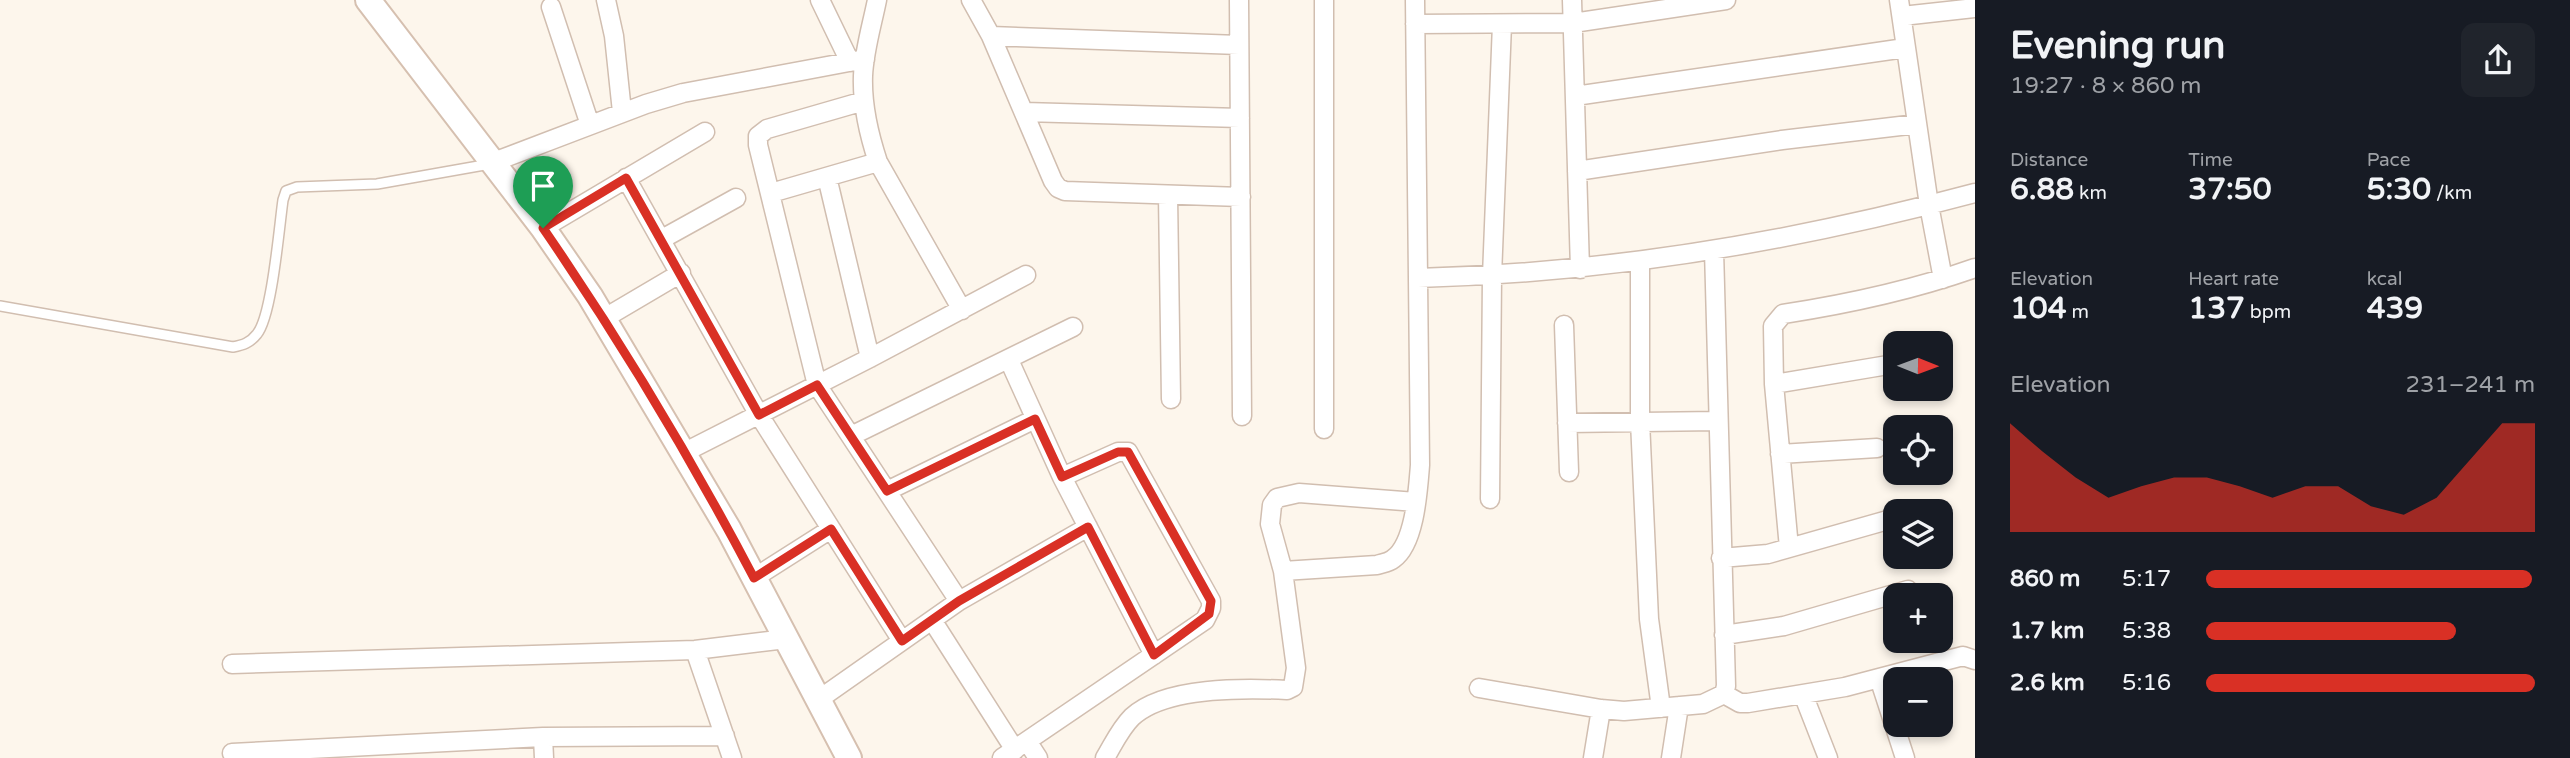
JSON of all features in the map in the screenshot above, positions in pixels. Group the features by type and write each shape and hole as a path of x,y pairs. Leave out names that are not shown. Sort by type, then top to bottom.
{"main road":[{"path":"368,0 543,228 603,319 754,578 849,758"}],"street":[{"path":"606,0 614,36 622,112"},
{"path":"820,0 858,60 863,74 864,101 878,162 961,310"},
{"path":"858,60 872,30 877,0"},
{"path":"971,0 991,36 1052,181 1058,188 1065,191 1241,198"},
{"path":"1239,0 1242,416"},
{"path":"1324,0 1324,429"},
{"path":"1283,571 1377,565 1391,561 1400,553 1408,536 1416,502 1420,465 1415,0"},
{"path":"1572,0 1580,269"},
{"path":"1415,24 1573,23 1726,0"},
{"path":"551,7 590,125"},
{"path":"1943,279 1929,205 1901,8 1975,8"},
{"path":"1490,499 1492,276 1503,24"},
{"path":"991,36 1239,46"},
{"path":"1575,96 1905,48"},
{"path":"491,163 622,112 683,93 858,60"},
{"path":"864,101 761,132 758,145 817,385 959,601"},
{"path":"1024,112 1240,118"},
{"path":"1577,171 1782,140 1917,124"},
{"path":"543,228 705,132"},
{"path":"771,193 878,162"},
{"path":"827,177 870,358"},
{"path":"626,178 759,415 902,641"},
{"path":"1418,278 1492,276 1640,262 1714,250 1929,205 1975,192"},
{"path":"1168,195 1171,398"},
{"path":"662,239 736,198"},
{"path":"1714,250 1724,635 1718,698"},
{"path":"1640,262 1640,421 1649,619 1661,708"},
{"path":"1790,548 1774,384 1773,326 1783,314 1830,307 1943,279 1975,268"},
{"path":"603,319 681,273"},
{"path":"683,453 1026,275"},
{"path":"1564,325 1569,472"},
{"path":"851,436 1073,327"},
{"path":"1009,360 1062,477 1154,655"},
{"path":"1774,384 1883,366"},
{"path":"887,491 1035,419"},
{"path":"1567,423 1717,421"},
{"path":"1780,454 1877,448"},
{"path":"932,620 1025,753 1154,655 1205,620 1211,608 1211,601 1128,452 1118,452 1062,477"},
{"path":"1105,758 1120,730 1135,714 1174,697 1231,689 1287,690 1293,687 1296,680 1283,571 1270,524 1272,505 1277,498 1298,493 1416,502"},
{"path":"1721,558 1751,557 1883,521"},
{"path":"818,700 959,601 1088,527"},
{"path":"754,578 831,529"},
{"path":"1724,635 1784,626 1883,597"},
{"path":"232,664 695,650 786,639"},
{"path":"695,650 732,758"},
{"path":"1479,688 1624,711 1679,706 1718,698 1748,703 1845,687 1963,656 1975,660"},
{"path":"1879,678 1905,758"},
{"path":"1803,694 1828,758"},
{"path":"1671,758 1679,706"},
{"path":"1593,758 1601,709"},
{"path":"232,753 344,753 543,737 725,736"},
{"path":"543,737 544,758"}],"lane":[{"path":"0,306 233,347 243,345 249,342 262,326 268,305 286,191 291,188 377,184 491,163"}],"route":[{"path":"626,178 759,415 817,385 887,491 1035,419 1062,477 1118,452 1128,452 1211,601 1209,614 1205,620 1154,655 1088,527 959,601 902,641 831,529 754,578 729,530 631,364 590,296 543,228 626,178"}]}
